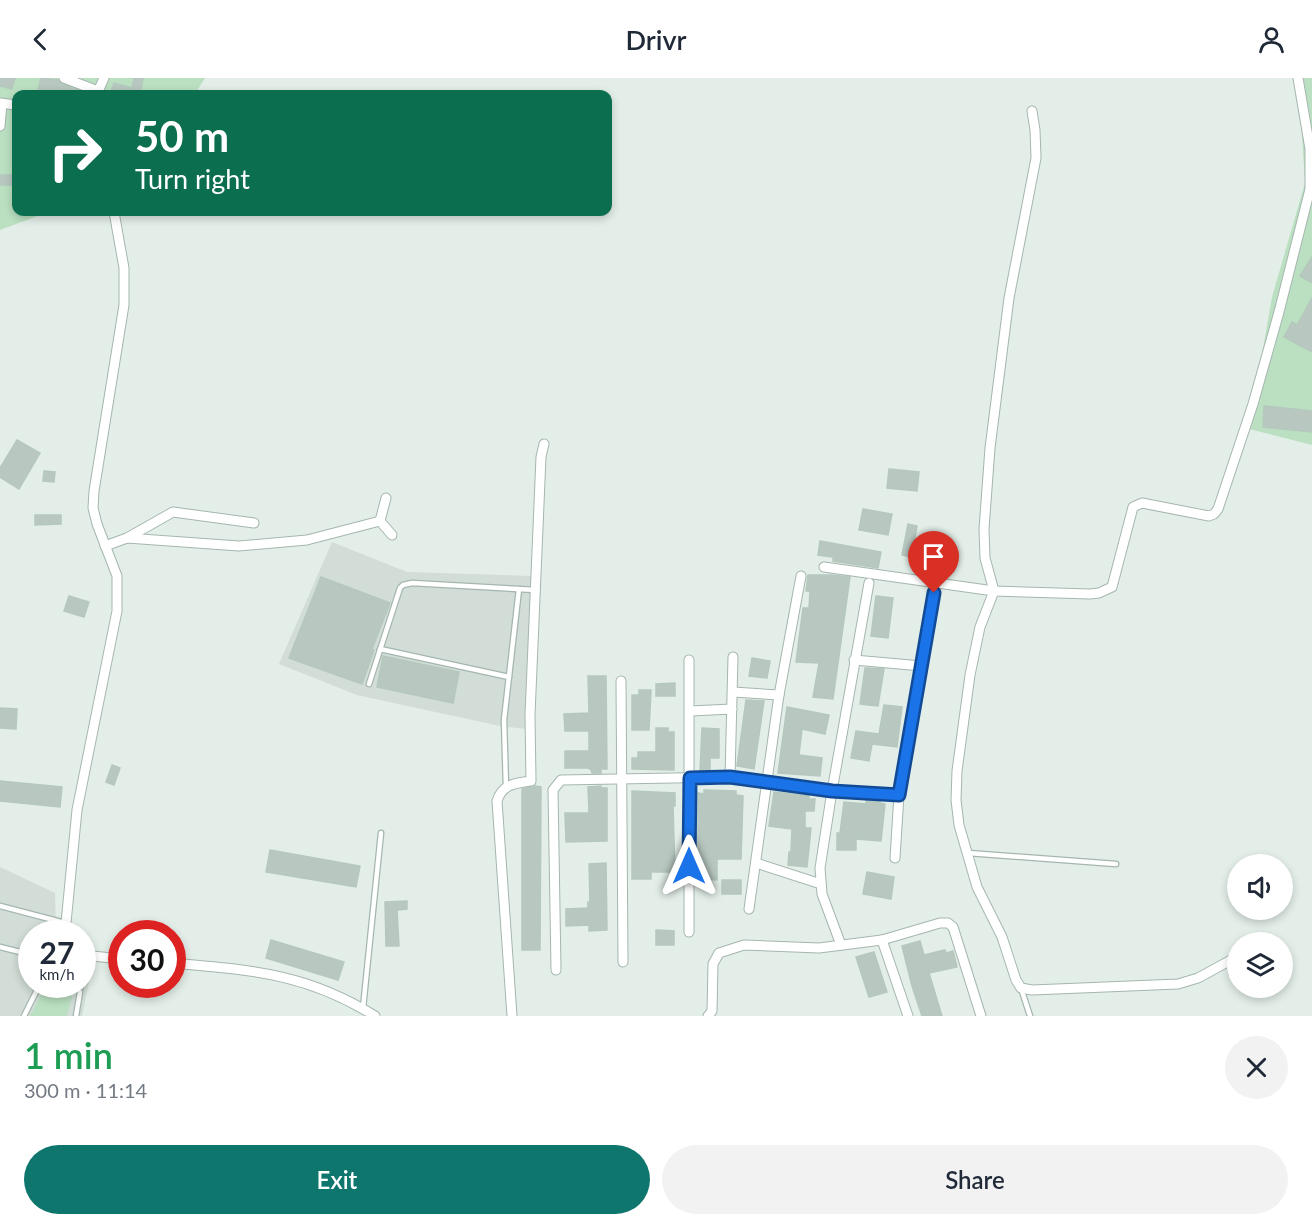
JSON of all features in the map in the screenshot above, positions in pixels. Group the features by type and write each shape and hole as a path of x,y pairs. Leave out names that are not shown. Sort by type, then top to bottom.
{"street":[{"path":"64,78 91,90"},
{"path":"824,567 994,591 1100,593 1112,587 1133,507 1142,503 1209,516 1214,514 1218,509 1253,404 1280,312 1310,189 1310,149 1298,78"},
{"path":"0,126 1,103"},
{"path":"1032,111 1036,158 1009,298 990,448 984,529 985,558 994,591 980,627 970,675 957,771 956,800 959,825 977,887 1002,938 1016,980 1021,988 1032,990 1178,984 1198,978 1227,962"},
{"path":"66,920 77,810 117,611 117,576 93,508 124,305 124,268 115,216"},
{"path":"512,1016 497,801 506,787 531,781 530,715 541,457 544,444"},
{"path":"380,521 386,498"},
{"path":"105,546 173,512 254,523"},
{"path":"127,537 239,546 307,540 380,521"},
{"path":"380,521 392,535"},
{"path":"749,909 779,695 801,576"},
{"path":"841,945 822,894 820,868 869,583"},
{"path":"895,858 899,795 934,593"},
{"path":"730,777 733,657"},
{"path":"689,660 689,932"},
{"path":"854,660 922,666"},
{"path":"621,681 623,962"},
{"path":"733,692 779,695"},
{"path":"690,711 732,710"},
{"path":"556,970 553,790 561,780 730,777 832,791 899,795"},
{"path":"756,863 821,884"},
{"path":"708,1016 712,1011 713,964 719,953 744,945 819,948 882,940 940,922 948,923 953,927 981,1016"},
{"path":"882,940 908,1016"},
{"path":"186,964 270,973 301,981 363,1008 375,1016"}],"lane":[{"path":"369,684 400,588 403,585 412,583 536,590"},
{"path":"506,787 504,720 519,589"},
{"path":"380,649 509,677"},
{"path":"363,1008 381,833"},
{"path":"968,853 1116,864"},
{"path":"0,906 41,920"},
{"path":"0,947 18,952"},
{"path":"1021,988 1029,1016"},
{"path":"24,1016 33,998"},
{"path":"76,1016 79,998"}],"shaded area":[{"path":"332,542 407,572 531,576 527,729 500,726 357,695 279,664"},
{"path":"0,867 55,893 56,920 18,920 18,998 86,998 82,1016 0,1016"}],"green space":[{"path":"0,78 205,78 198,90 12,90 12,216 37,216 0,230"},
{"path":"1295,78 1312,78 1312,445 1249,429 1272,297 1305,183 1299,87"},
{"path":"40,998 72,998 67,1016 30,1016"}],"building":[{"path":"0,78 15,78 12,89 0,86"},
{"path":"41,78 58,80 77,90 38,90"},
{"path":"134,78 143,78 141,90 111,90 114,83 132,88"},
{"path":"0,175 12,175 12,185 0,185"},
{"path":"1312,257 1312,283 1300,276"},
{"path":"1312,298 1312,352 1284,337 1292,322 1297,325"},
{"path":"1264,406 1312,411 1312,432 1263,427"},
{"path":"17,440 40,453 19,489 0,477 0,468"},
{"path":"889,469 919,472 917,491 887,488"},
{"path":"44,471 55,472 54,482 43,481"},
{"path":"863,509 892,514 888,535 859,530"},
{"path":"35,515 61,515 61,524 35,525"},
{"path":"908,524 917,526 911,557 902,555"},
{"path":"820,541 881,552 878,568 833,561 833,557 818,555"},
{"path":"808,575 850,577 833,699 813,697 819,663 796,662 803,608 809,608 810,591 806,591"},
{"path":"321,577 390,603 372,649 374,650 362,684 289,658"},
{"path":"69,596 89,602 84,617 64,611"},
{"path":"876,596 893,598 888,638 871,636"},
{"path":"383,656 459,672 453,703 377,687"},
{"path":"752,658 770,661 767,678 749,676"},
{"path":"865,668 884,669 878,706 860,704"},
{"path":"588,676 606,676 607,769 601,769 601,773 592,773 588,768 565,768 565,751 589,751 589,731 565,731 564,714 589,713"},
{"path":"675,683 675,696 656,696 656,684"},
{"path":"639,690 651,690 649,730 632,730 632,695 639,695"},
{"path":"746,700 764,701 754,769 737,766"},
{"path":"884,705 902,707 897,747 872,744 869,761 851,758 856,731 879,734"},
{"path":"787,707 829,715 825,734 802,729 799,755 822,758 820,776 778,773"},
{"path":"0,708 17,709 16,729 0,728"},
{"path":"656,728 668,728 668,732 674,732 674,770 632,769 632,758 638,758 638,752 656,752"},
{"path":"702,728 719,729 719,758 710,758 710,771 700,771"},
{"path":"112,765 120,768 114,785 106,782"},
{"path":"0,781 62,787 60,807 0,801"},
{"path":"601,786 601,788 607,788 607,841 566,842 565,813 589,813 588,787"},
{"path":"541,787 540,950 522,950 522,789"},
{"path":"704,790 736,791 736,795 743,796 741,859 717,859 717,880 698,879 698,793 704,794"},
{"path":"632,791 675,793 675,806 673,806 675,872 651,872 651,879 632,879"},
{"path":"774,792 809,796 809,799 815,799 814,811 805,811 805,828 811,828 807,867 788,865 792,829 769,826"},
{"path":"866,800 880,801 885,804 881,841 856,839 856,850 837,850 837,833 840,833 844,802 866,804"},
{"path":"270,850 360,866 356,887 266,872"},
{"path":"606,863 607,930 589,931 589,925 566,926 566,909 588,908 588,902 590,902 589,864"},
{"path":"867,872 894,877 891,899 863,894"},
{"path":"722,880 741,880 741,894 722,894"},
{"path":"407,901 407,909 397,910 399,946 386,946 385,902"},
{"path":"656,930 674,931 674,945 656,945"},
{"path":"271,940 344,962 338,980 266,958"},
{"path":"920,941 924,955 945,950 946,953 953,951 957,967 929,973 942,1016 922,1016 912,986 902,946"},
{"path":"874,952 887,992 869,997 856,957"}],"route":[{"path":"689,866 690,778 730,777 832,791 899,795 934,593"}]}
